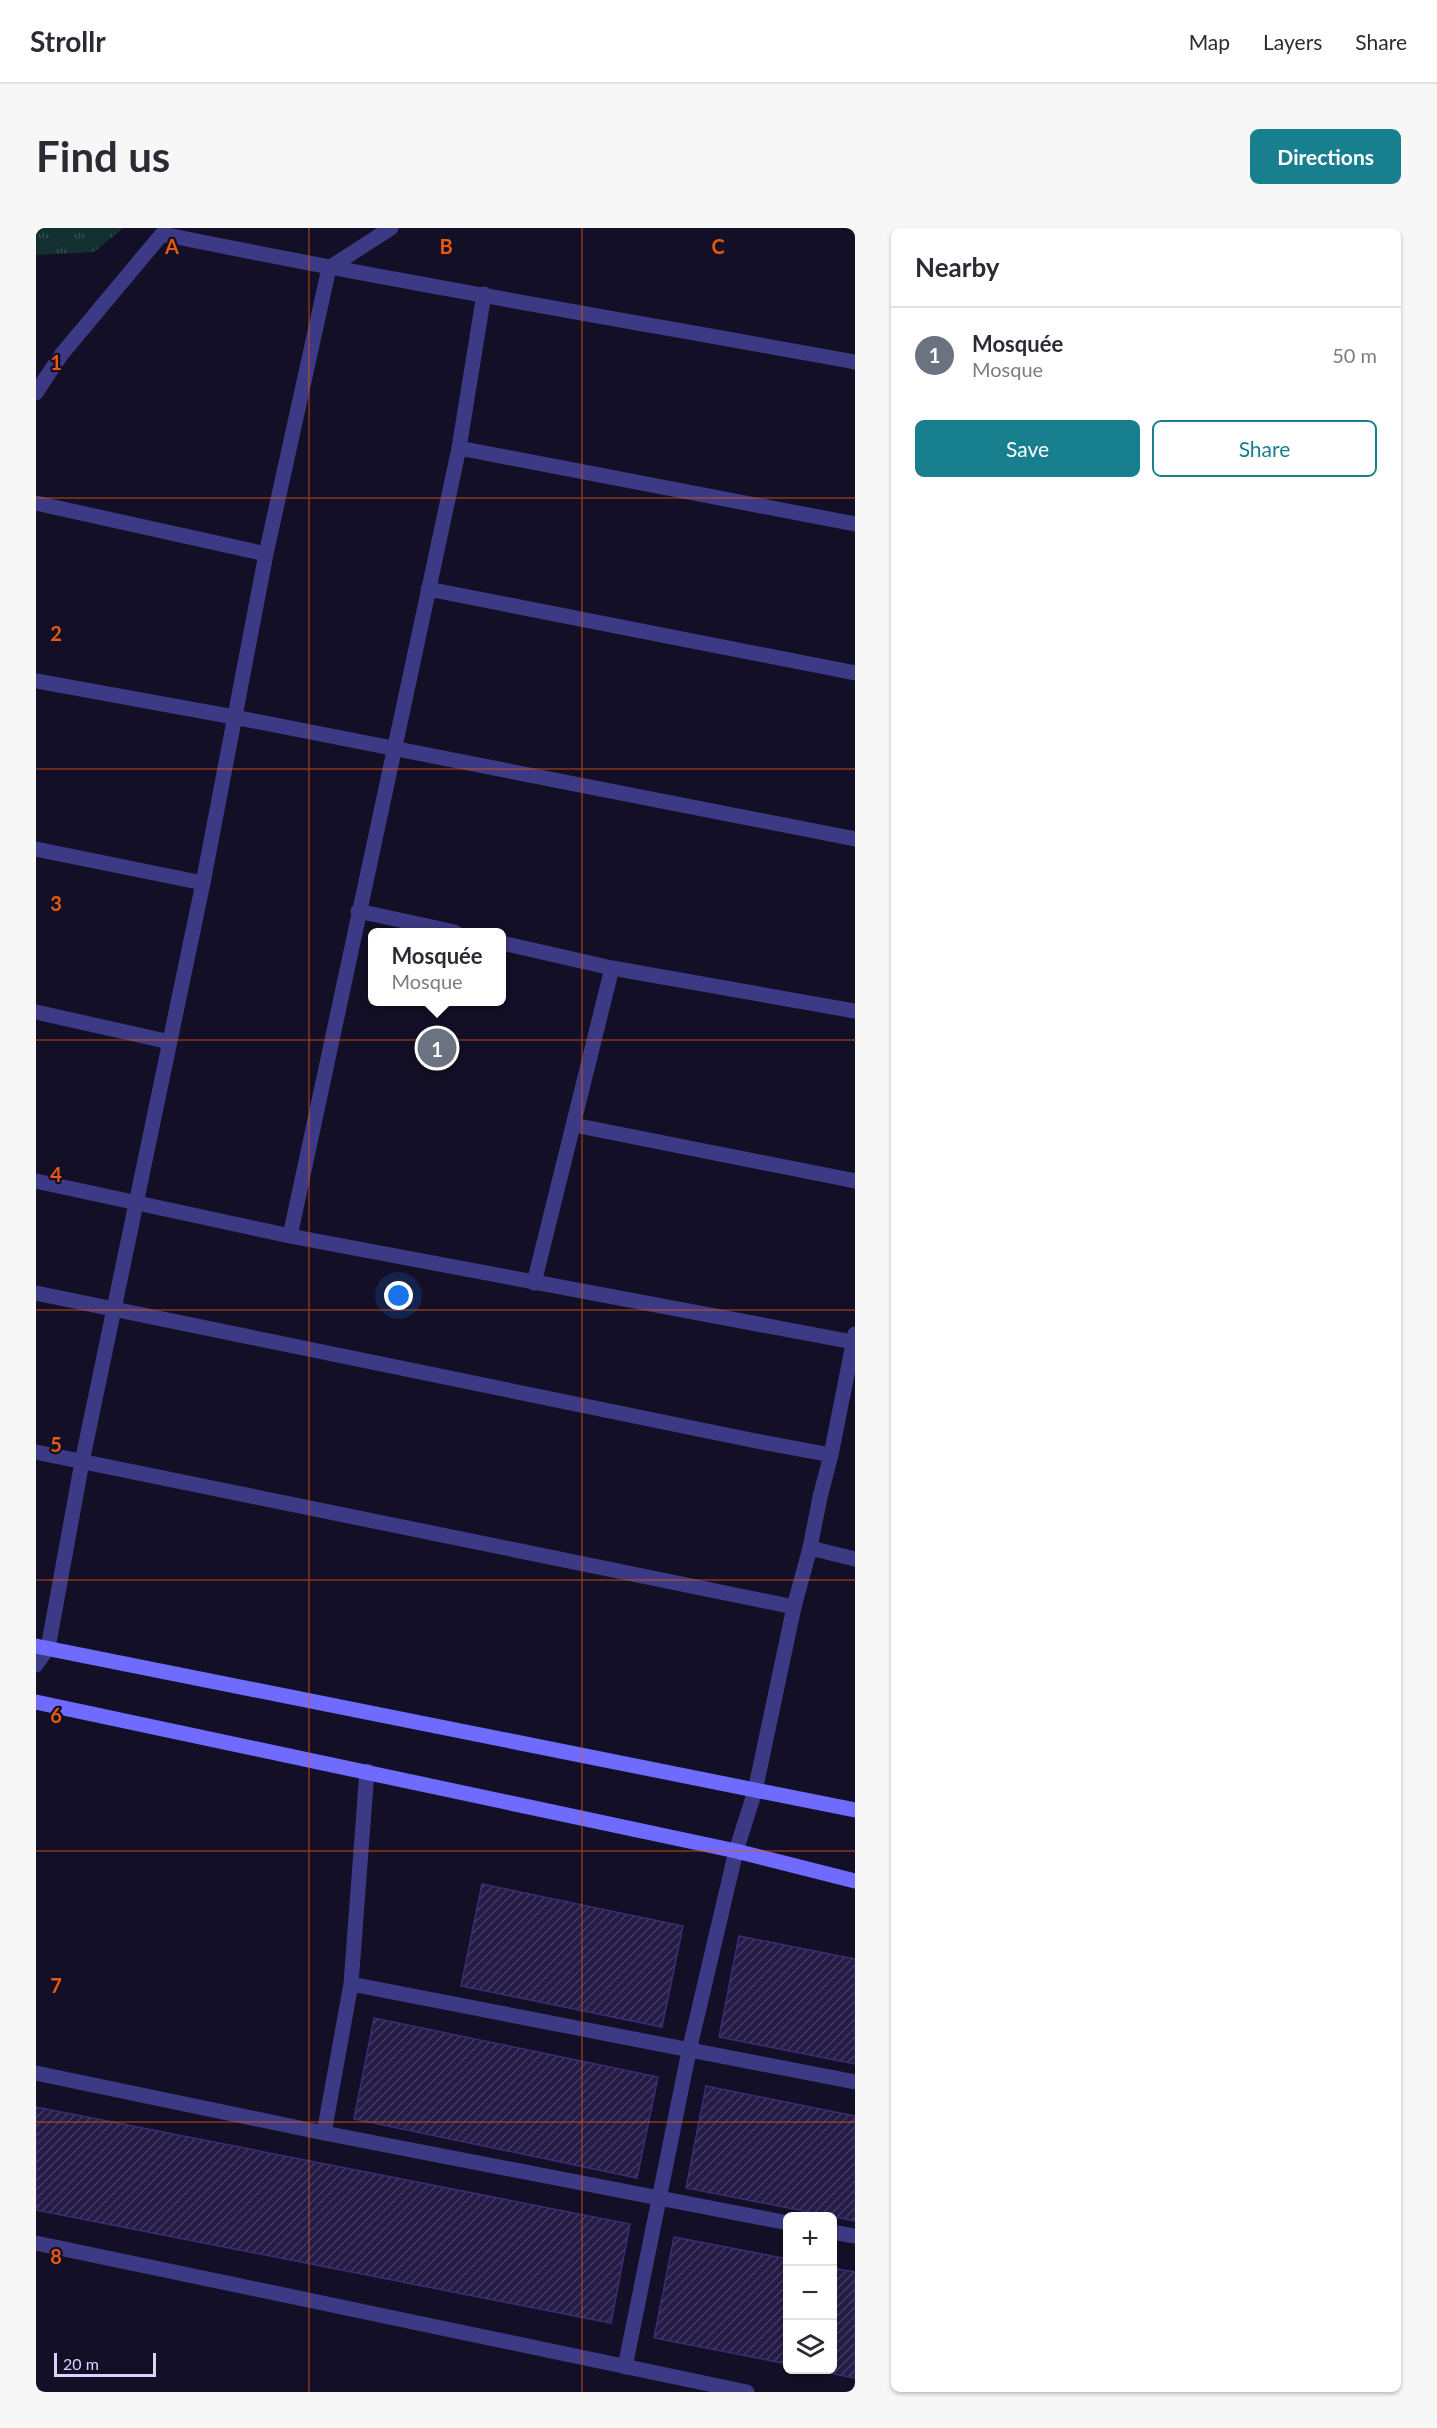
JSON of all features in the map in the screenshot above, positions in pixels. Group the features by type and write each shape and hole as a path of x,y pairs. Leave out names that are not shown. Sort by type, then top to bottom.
{"main road":[{"path":"42,1647 855,1810"},
{"path":"36,1702 736,1851 855,1881"}],"street":[{"path":"36,1665 42,1647 137,1203 203,884 266,554 329,268 391,228"},
{"path":"36,393 61,356 165,231 329,268 855,362"},
{"path":"290,1236 459,448 484,294"},
{"path":"459,448 855,524"},
{"path":"36,503 266,554"},
{"path":"428,589 855,673"},
{"path":"36,681 234,717 855,839"},
{"path":"36,849 203,884"},
{"path":"358,911 433,928"},
{"path":"506,944 612,968 855,1011"},
{"path":"534,1284 612,968"},
{"path":"36,1012 170,1042"},
{"path":"574,1125 855,1181"},
{"path":"36,1181 290,1236 534,1284 854,1338 831,1455 794,1607 755,1791 736,1851 689,2051 625,2367"},
{"path":"36,1293 831,1455"},
{"path":"36,1452 794,1607"},
{"path":"810,1548 855,1559"},
{"path":"324,2133 351,1984 368,1771"},
{"path":"351,1984 855,2082"},
{"path":"36,2073 324,2133 783,2222"},
{"path":"837,2233 855,2236"},
{"path":"36,2243 747,2392"}],"green space":[{"path":"36,228 123,228 94,252 36,255"}],"building":[{"path":"482,1884 683,1926 662,2027 461,1986"},
{"path":"739,1936 855,1959 855,2064 719,2037"},
{"path":"374,2018 658,2077 637,2178 354,2119"},
{"path":"706,2086 855,2116 855,2221 837,2217 837,2212 809,2212 686,2188"},
{"path":"36,2107 630,2224 611,2323 36,2210"},
{"path":"674,2237 783,2258 783,2363 654,2338"},
{"path":"837,2269 855,2272 855,2378 834,2374 837,2374"}],"place":[{"name":"Mosquée","path":"437,1048"}]}
